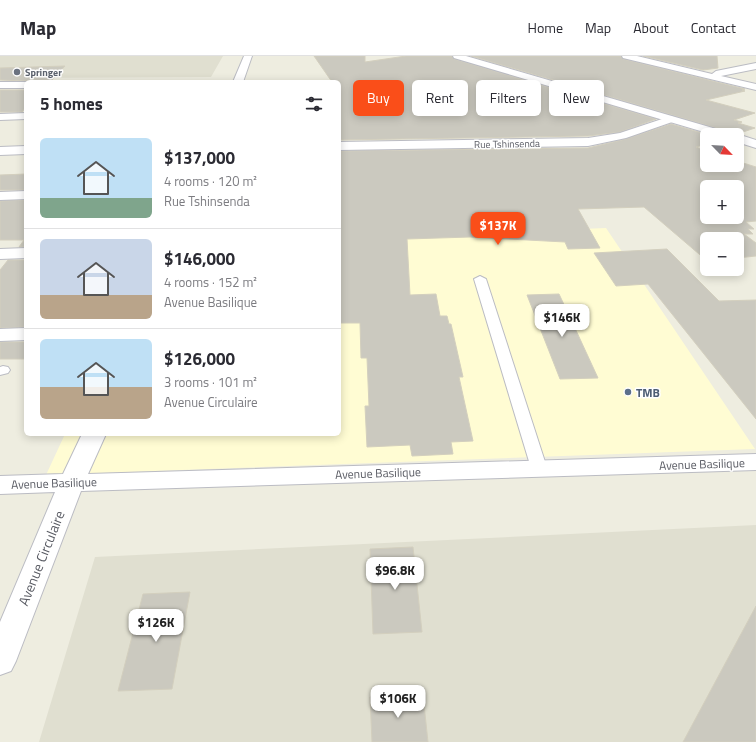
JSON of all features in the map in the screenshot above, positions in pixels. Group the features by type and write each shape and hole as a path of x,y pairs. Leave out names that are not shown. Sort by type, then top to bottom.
{"street":[{"path":"239,80 248,56"},
{"path":"458,56 702,128"},
{"path":"626,56 756,87"},
{"path":"709,75 756,66"},
{"path":"0,85 24,85"},
{"path":"0,117 24,116"},
{"name":"Rue Tshinsenda","path":"341,146 588,142 622,136 671,119"},
{"path":"744,140 756,144"},
{"path":"0,151 24,150"},
{"path":"0,196 24,196"},
{"path":"0,254 24,253"},
{"path":"0,335 24,334"},
{"name":"Avenue Circulaire","path":"0,660 71,483 93,436"},
{"name":"Avenue Basilique","path":"0,485 756,462"}],"lane":[{"path":"480,279 539,468"}],"shaded area":[{"path":"0,56 223,56 211,77 0,78"},
{"path":"606,228 755,449 46,475 64,436 341,436 341,239"},
{"path":"756,525 756,742 39,742 95,557"}],"building":[{"path":"314,56 365,56 365,62 406,56 452,56 454,59 525,80 476,80 476,116 541,116 541,85 549,87 549,116 604,116 604,104 656,119 620,132 588,136 341,140 341,80 331,80"},
{"path":"471,56 621,56 623,59 745,89 742,90 745,91 706,100 755,113 734,120 742,122 738,123 755,128 744,132 744,128 716,128 604,95 604,80 553,80"},
{"path":"643,56 717,56 718,68 703,70"},
{"path":"65,66 52,80 24,81 0,80 0,68"},
{"path":"0,90 24,90 24,110 22,112 0,112"},
{"path":"671,124 700,132 700,146 696,147 700,148 700,172 744,172 744,163 756,167 756,221 746,222 754,229 748,229 753,234 744,234 744,232 700,232 700,255 644,207 578,209 600,248 568,249 565,242 470,237 407,239 410,295 436,294 440,316 447,316 449,324 451,324 463,377 459,377 473,441 451,442 453,454 412,456 410,445 367,447 365,406 369,406 367,358 361,358 360,323 341,323 341,151 588,148 626,139"},
{"path":"24,174 24,190 0,190 0,175"},
{"path":"24,200 24,240 0,240 0,201"},
{"path":"744,234 756,243 756,256 744,257"},
{"path":"24,240 24,247 19,247"},
{"path":"667,249 719,301 756,300 756,419 648,284 616,286 594,253"},
{"path":"8,260 24,260 24,327 0,328 0,270"},
{"path":"559,294 598,378 560,379 527,295"},
{"path":"0,342 24,342 24,359 0,359"},
{"path":"413,547 422,632 373,634 370,549"},
{"path":"190,592 172,689 118,691 143,594"},
{"path":"756,606 756,742 683,742"},
{"path":"423,695 428,742 372,742 370,697"}],"place":[{"name":"Springer","path":"17,72"},
{"name":"TMB","path":"628,392"}]}
